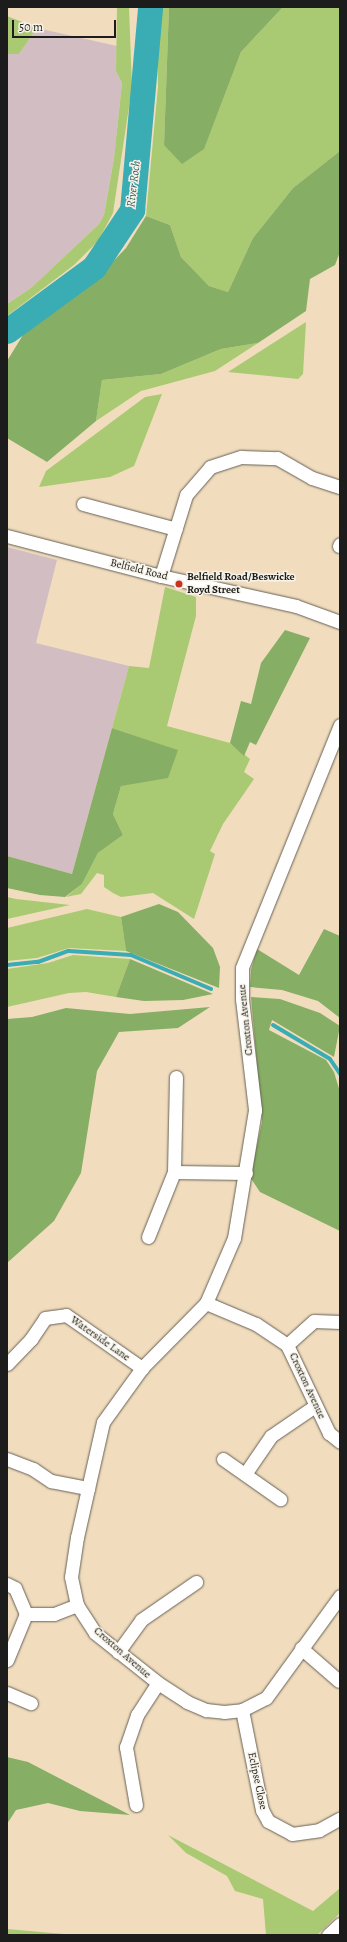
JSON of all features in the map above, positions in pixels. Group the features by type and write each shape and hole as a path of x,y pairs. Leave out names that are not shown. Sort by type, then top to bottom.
{"street":[{"path":"161,576 186,495 210,467 241,457 277,458 312,478 340,487"},
{"path":"83,504 176,529"},
{"name":"Belfield Road","path":"7,536 161,576 296,606 340,622"},
{"name":"Croxton Avenue","path":"340,725 242,968 242,999 255,1110 246,1173 234,1238 206,1303 142,1368 103,1422 72,1560 71,1577 77,1605 95,1632 158,1683 187,1702 206,1710 242,1710 266,1698 340,1596"},
{"path":"148,1237 174,1172 176,1076"},
{"path":"174,1172 246,1173"},
{"name":"Croxton Avenue","path":"206,1303 256,1324 287,1345 329,1434 340,1442"},
{"name":"Waterside Lane","path":"7,1364 31,1339 46,1318 66,1315 142,1368"},
{"path":"287,1345 314,1321 340,1322"},
{"path":"246,1474 271,1436 315,1406"},
{"path":"7,1459 33,1469 51,1481 88,1488"},
{"path":"223,1459 280,1499"},
{"path":"118,1652 141,1620 196,1582"},
{"path":"7,1584 15,1588 26,1614 7,1660"},
{"path":"26,1614 54,1614 77,1605"},
{"path":"302,1648 338,1681"},
{"path":"136,1805 126,1747 137,1715 158,1683"},
{"path":"7,1693 30,1703"},
{"name":"Eclipse Close","path":"242,1710 262,1810 268,1821 292,1834 320,1830 339,1819"},
{"path":"328,1935 340,1924"}],"shaded area":[{"path":"37,28 117,46 116,71 122,83 114,158 104,215 99,224 31,288 7,304 7,54 19,54"},
{"path":"7,547 57,560 36,643 129,666 72,874 7,856"}],"green space":[{"path":"117,7 129,7 132,87 113,213 98,241 74,265 7,316 7,304 31,288 99,224 104,215 114,158 122,83 116,71"},
{"path":"156,7 169,7 164,145 204,148 241,52 283,7 340,7 340,151 293,188 253,238 228,292 209,286 181,257 170,225 146,216 158,86"},
{"path":"169,7 283,7 241,52 204,149 182,164 164,145"},
{"path":"7,16 37,28 19,54 7,54"},
{"path":"340,151 340,252 335,265 310,279 306,311 258,343 221,349 161,374 102,380 96,421 47,462 7,438 7,361 23,335 49,311 105,270 126,248 146,216 170,225 181,257 209,286 228,292 253,238 293,188"},
{"path":"306,322 303,374 298,379 228,372"},
{"path":"258,343 215,371 141,391 96,421 102,380 161,374 221,349"},
{"path":"162,394 134,466 110,477 39,487 46,471 145,397"},
{"path":"165,587 196,597 196,616 167,726 230,743 250,759 244,772 254,779 223,824 210,851 215,854 194,919 153,893 121,897 104,887 104,875 97,873 81,894 66,897 82,884 98,853 123,835 113,814 121,786 177,750 112,728 129,666 149,668"},
{"path":"285,630 310,638 256,745 250,742 244,756 230,743 241,701 251,704 261,663"},
{"path":"112,728 178,750 168,778 121,786 113,814 123,835 98,853 82,884 65,897 40,895 7,888 7,856 72,874"},
{"path":"7,897 16,899 70,905 7,919"},
{"path":"159,904 178,912 213,948 220,967 219,988 126,951 121,917"},
{"path":"87,909 121,917 126,951 69,948 37,958 7,961 7,928"},
{"path":"324,929 340,936 340,1018 318,1001 282,990 250,987 251,970 257,949 299,975"},
{"path":"73,955 130,959 116,997 86,992 69,993 7,1007 7,969 48,963"},
{"path":"130,959 213,994 183,1000 144,1001 116,997"},
{"path":"251,997 280,999 320,1013 340,1026 334,1057 272,1020 269,1030 326,1060 334,1072 340,1092 340,1231 260,1192 250,1177 262,1122"},
{"path":"210,1007 178,1028 119,1032 97,1071 81,1173 54,1221 7,1263 7,1019 32,1017 66,1008 130,1014"},
{"path":"7,1757 28,1762 130,1815 80,1811 48,1803 16,1810 7,1824"},
{"path":"168,1835 313,1911 340,1888 340,1913 317,1935 266,1935 263,1899 235,1891 227,1876 186,1853"},
{"path":"7,1929 75,1935 8,1935"}],"waterway":[{"name":"River Roch","path":"7,331 94,267 132,210 150,7"},
{"path":"7,965 38,962 69,951 131,955 211,989"},
{"path":"273,1025 330,1059 340,1074"}],"place":[{"name":"Belfield Road/Beswicke Royd Street","path":"179,584"}]}
